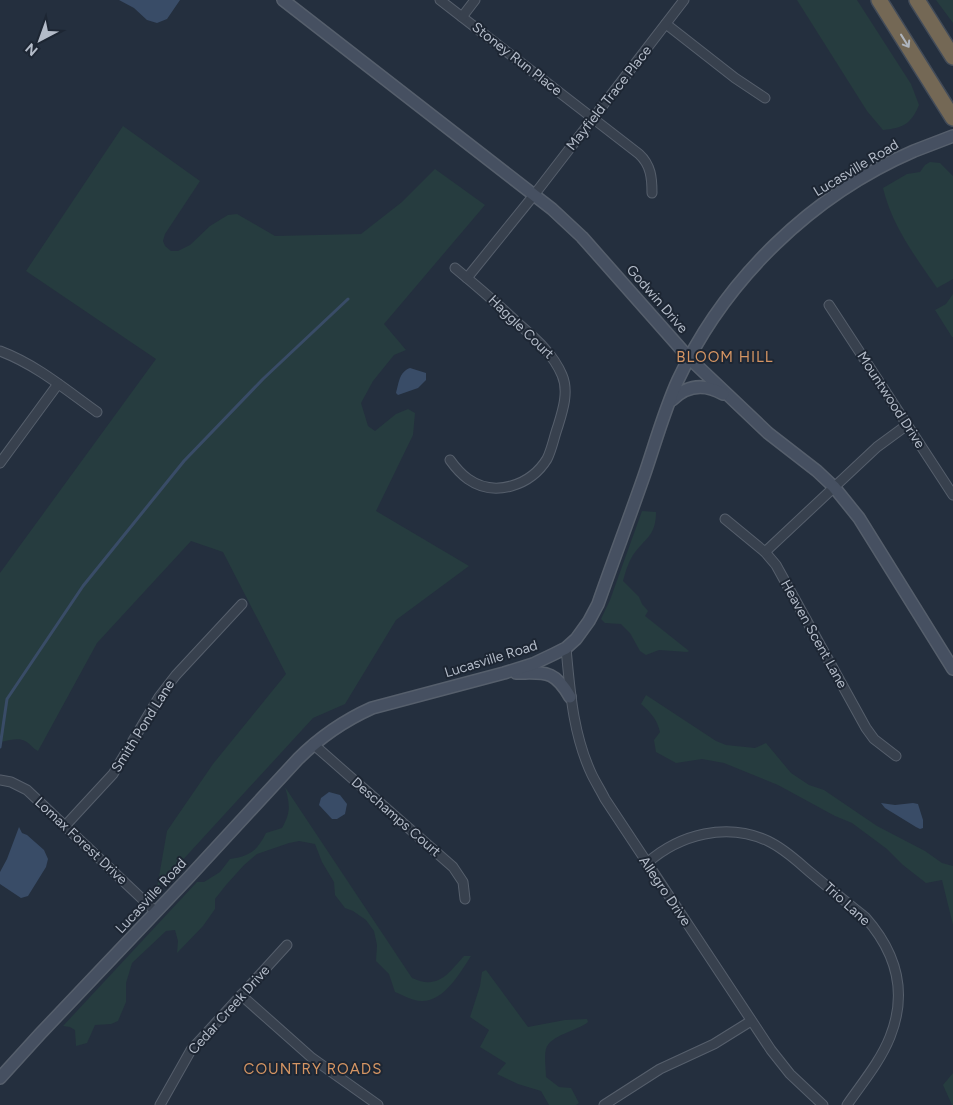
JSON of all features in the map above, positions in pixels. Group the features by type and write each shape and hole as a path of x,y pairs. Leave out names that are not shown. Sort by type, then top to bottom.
{"highway":[{"path":"879,0 953,118"},
{"path":"917,0 953,57"}],"street":[{"name":"Godwin Drive","path":"283,0 534,195 582,237 689,358 768,433 817,471 834,487 859,518 953,669"},
{"name":"Stoney Run Place","path":"440,0 644,158 650,172 652,193"},
{"path":"462,17 475,0"},
{"name":"Mayfield Trace Place","path":"467,278 534,195 684,0"},
{"path":"666,24 735,78 765,98"},
{"name":"Lucasville Road","path":"0,1078 313,744 332,729 372,708 534,664 566,648 580,634 598,604 668,405 689,358 734,289 780,239 839,193 862,178 913,151 953,136"},
{"name":"Haggle Court","path":"450,460 469,480 488,488 508,487 524,482 537,471 547,458 563,410 565,394 563,377 556,362 547,350 455,268"},
{"name":"Mountwood Drive","path":"829,305 953,494"},
{"path":"0,351 27,362 98,412"},
{"path":"0,463 58,384"},
{"path":"668,405 682,391 700,387 715,390 736,403"},
{"path":"765,552 877,447 906,425"},
{"name":"Heaven Scent Lane","path":"725,519 765,552 785,581 866,728 874,739 896,756"},
{"name":"Smith Pond Lane","path":"65,826 113,774 159,697 176,675 242,604"},
{"name":"Allegro Drive","path":"566,648 570,697 583,753 605,798 771,1050 790,1074 823,1105"},
{"path":"504,673 535,673 552,676 558,679 570,697"},
{"name":"Deschamps Court","path":"313,744 453,867 463,882 465,899"},
{"name":"Lomax Forest Drive","path":"0,780 11,782 27,790 156,912"},
{"name":"Trio Lane","path":"647,864 668,848 700,834 736,832 749,834 768,841 786,851 865,917 892,957 898,986 898,1002 895,1022 886,1045 847,1105"},
{"name":"Cedar Creek Drive","path":"160,1105 192,1050 287,945"},
{"path":"241,995 312,1058 378,1105"},
{"path":"604,1105 660,1069 714,1044 751,1021"},
{"path":"0,1066 40,1034"}],"green space":[{"path":"797,0 857,0 911,84 919,105 909,121 896,128 883,130 867,111"},
{"path":"936,0 953,0 953,23"},
{"path":"123,126 200,181 165,234 163,241 165,246 171,251 178,251 190,245 210,226 228,215 237,214 275,236 361,234 402,202 435,169 485,205 384,324 406,350 394,355 373,381 361,403 368,426 375,431 396,414 408,409 415,413 413,435 376,511 469,566 396,620 345,704 313,718 157,888 167,831 213,764 286,674 223,552 191,541 97,643 38,751 22,740 16,739 0,742 0,573 156,359 26,271"},
{"path":"930,162 940,163 953,176 953,279 937,288 898,228 883,188 907,174 920,172"},
{"path":"953,294 952,337 935,310 946,304"},
{"path":"642,511 656,512 656,520 652,532 631,558 623,581 639,597 648,611 645,616 689,651 687,652 659,650 646,655 640,651 630,633 621,624 605,623 601,619 610,600"},
{"path":"646,695 716,741 726,745 755,748 766,743 791,773 809,785 824,790 877,826 925,851 942,863 953,866 953,925 942,880 926,883 903,865 887,849 852,823 835,816 778,785 724,763 702,759 676,763 656,752 654,740 660,732 653,716 641,704"},
{"path":"285,787 412,978 429,982 436,981 447,974 464,956 471,956 456,978 444,992 429,1000 415,1000 395,992 389,974 376,961 377,945 374,931 366,920 345,908 335,895 334,882 322,862 315,844 299,841 257,854 244,865 215,899 215,909 203,926 177,953 178,941 175,930 166,931 132,963 126,983 126,1002 118,1021 111,1024 95,1025 87,1043 76,1046 75,1030 63,1026 197,882 204,882 220,872 230,859 252,852 266,833 282,828 289,808"},
{"path":"486,970 528,1027 565,1020 587,1019 588,1022 553,1040 545,1052 546,1077 559,1087 571,1088 579,1103 576,1105 549,1105 541,1091 518,1084 497,1074 506,1063 480,1047 489,1030 470,1017 480,986 482,972"},
{"path":"953,1073 953,1105 952,1105 943,1085"}],"water":[{"path":"119,0 180,0 167,19 157,23 147,20 134,8"},
{"path":"410,368 426,373 426,380 418,388 398,395 396,393 400,378"},
{"path":"329,792 340,795 347,804 345,814 337,819 332,819 319,805 321,798"},
{"path":"881,803 895,805 918,804 923,820 923,828 916,827 885,808"},
{"path":"19,827 22,833 44,850 48,859 46,867 28,896 21,898 0,884 0,872"}],"waterway":[{"path":"0,747 7,699 83,586 184,461 263,379 348,299"}],"district":[{"name":"BLOOM HILL","path":"725,357"},
{"name":"COUNTRY ROADS","path":"313,1069"}]}
